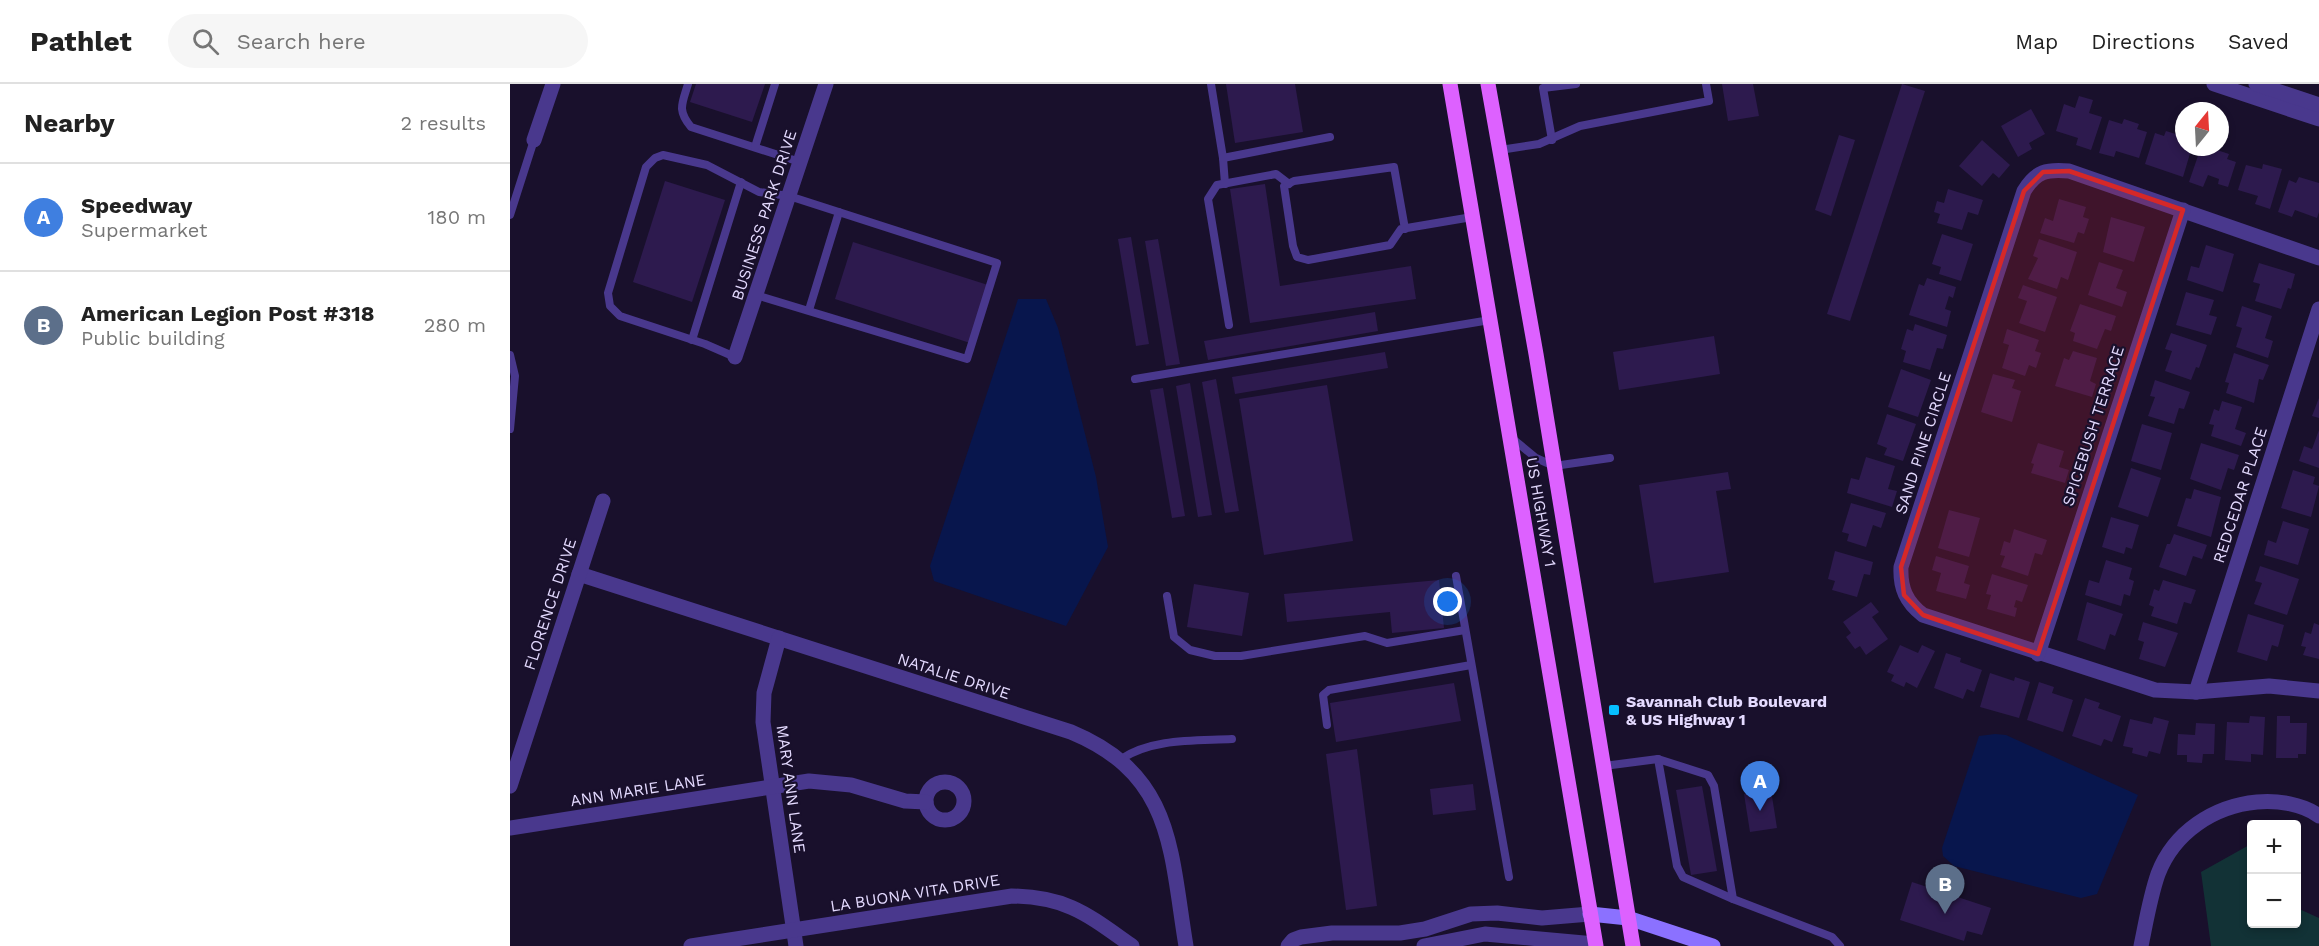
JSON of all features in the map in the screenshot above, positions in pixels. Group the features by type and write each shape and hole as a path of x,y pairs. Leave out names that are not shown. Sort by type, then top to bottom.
{"main road":[{"name":"US HIGHWAY 1","path":"1450,84 1590,915 1599,945"},
{"name":"US HIGHWAY 1","path":"1488,84 1554,466 1632,946"}],"street":[{"path":"534,140 553,84"},
{"name":"BUSINESS PARK DRIVE","path":"735,357 826,84"},
{"path":"2214,84 2252,88 2319,105"},
{"path":"2252,88 2319,119"},
{"name":"SAND PINE CIRCLE","path":"2319,258 2069,171 2043,172 2031,179 2024,191 1901,567 1900,580 1904,595 1923,615 2155,690 2196,692 2269,686 2319,692"},
{"name":"SPICEBUSH TERRACE","path":"2038,654 2183,210"},
{"name":"REDCEDAR PLACE","path":"2196,692 2319,309"},
{"name":"FLORENCE DRIVE","path":"510,786 603,501"},
{"name":"NATALIE DRIVE","path":"579,574 1071,732 1101,746 1120,759 1140,779 1162,816 1170,846 1186,946"},
{"name":"MARY ANN LANE","path":"779,638 764,693 762,712 796,946"},
{"name":"ANN MARIE LANE","path":"510,828 809,781 863,787 905,801 926,802"},
{"path":"2141,946 2159,873 2171,850 2187,831 2209,816 2234,806 2260,802 2290,804 2318,810"},
{"name":"LA BUONA VITA DRIVE","path":"691,946 993,898 1027,896 1053,901 1084,912 1132,946"},
{"path":"2149,946 2152,899"},
{"path":"1288,946 1293,940 1301,937 1332,933 1409,939 1425,929 1471,914 1497,913 1542,918 1590,915 1628,918 1713,946"},
{"path":"1424,946 1485,934 1599,945"}],"lane":[{"path":"688,84 681,106 682,116 691,128 800,162"},
{"path":"755,147 775,84"},
{"path":"1211,84 1225,184"},
{"path":"1552,140 1543,88 1576,84"},
{"path":"1500,150 1539,144 1580,126 1709,101 1706,84"},
{"path":"1223,158 1330,137"},
{"path":"510,215 534,140"},
{"path":"735,357 692,339 620,316 610,306 608,293 646,167 655,158 663,155 707,165 759,192 789,196 997,263 967,359 756,295"},
{"path":"1405,229 1394,167 1294,181 1284,186 1293,246 1297,256 1308,260 1390,245 1401,230 1472,218"},
{"path":"1229,325 1208,199 1217,185 1276,174 1289,184"},
{"path":"692,339 741,182"},
{"path":"809,310 839,212"},
{"path":"1135,379 1490,320"},
{"path":"510,355 515,376 510,429"},
{"path":"1509,436 1536,458 1554,466 1610,458"},
{"path":"1456,576 1509,877"},
{"path":"1167,597 1174,637 1190,650 1215,656 1241,656 1365,636 1387,643 1465,630"},
{"path":"1327,725 1323,695 1329,690 1471,665"},
{"path":"1120,759 1132,752 1156,744 1232,739"},
{"path":"1604,766 1658,759 1708,775 1714,786 1733,899"},
{"path":"1658,759 1677,866 1683,877 1832,937 1840,946"}],"highlighted area":[{"path":"2069,171 2183,210 2038,654 1923,615 1904,595 1901,567 2024,191 2043,172"}],"green space":[{"path":"2247,846 2247,928 2301,928 2301,910 2319,918 2319,946 2211,946 2201,872"}],"shaded area":[{"path":"1018,299 1046,299 1058,328 1096,477 1108,547 1066,626 934,581 930,566"},
{"path":"2006,735 2138,795 2097,894 2081,898 1954,866 1943,856 1942,848 1979,736"}],"building":[{"path":"696,84 765,84 752,122 690,102"},
{"path":"1226,84 1295,84 1303,132 1235,143"},
{"path":"1722,84 1753,84 1759,116 1728,121"},
{"path":"1902,84 1925,91 1850,321 1827,314"},
{"path":"2079,96 2093,100 2089,113 2102,117 2091,150 2076,145 2078,138 2056,131 2064,104 2075,108"},
{"path":"2031,109 2045,134 2029,143 2032,149 2018,157 2001,126"},
{"path":"2124,119 2139,124 2137,129 2147,132 2139,158 2116,151 2114,157 2099,153 2109,120 2122,124"},
{"path":"2166,131 2175,134 2175,156 2189,156 2183,177 2145,164 2155,133 2164,136"},
{"path":"1839,135 1855,140 1831,216 1815,210"},
{"path":"1982,140 2010,165 1999,178 1993,173 1982,186 1959,166"},
{"path":"2198,156 2228,156 2227,159 2236,162 2228,187 2218,184 2219,179 2208,175 2203,187 2189,182"},
{"path":"2263,164 2282,169 2270,209 2255,204 2258,196 2238,190 2246,165 2262,169"},
{"path":"2299,177 2319,183 2317,218 2295,210 2292,217 2278,212 2289,180 2296,183"},
{"path":"665,181 725,200 692,302 633,282"},
{"path":"1265,184 1280,286 1411,266 1416,299 1250,323 1230,189"},
{"path":"1948,189 1983,200 1978,215 1968,212 1962,230 1937,223 1940,214 1934,212 1937,201 1944,203"},
{"path":"2059,199 2086,207 2083,217 2089,219 2084,234 2078,232 2074,243 2040,233 2045,218 2053,221"},
{"path":"2111,217 2145,227 2134,262 2103,252"},
{"path":"1942,234 1973,244 1961,281 1939,274 1941,267 1932,264"},
{"path":"1131,237 1149,344 1136,346 1118,239"},
{"path":"1158,239 1180,364 1166,366 1145,241"},
{"path":"2039,239 2077,252 2068,280 2061,277 2057,289 2028,279 2038,258 2033,256"},
{"path":"853,242 988,285 970,343 835,299"},
{"path":"2206,245 2234,254 2223,292 2187,280 2191,266 2199,268"},
{"path":"2099,262 2123,270 2116,288 2127,292 2122,307 2088,295"},
{"path":"2259,263 2295,274 2291,289 2288,288 2281,309 2255,301 2260,284 2253,282"},
{"path":"1927,278 1956,287 1953,298 1949,296 1945,309 1951,311 1947,327 1909,315 1919,284 1924,286"},
{"path":"2023,285 2057,297 2045,332 2019,323 2027,301 2018,298"},
{"path":"2186,292 2214,300 2209,315 2217,317 2211,335 2176,325"},
{"path":"2080,304 2116,316 2111,331 2105,329 2097,349 2073,341 2075,333 2070,331"},
{"path":"2242,306 2272,316 2265,338 2273,341 2268,358 2236,347 2242,328 2236,326"},
{"path":"1375,312 1378,331 1208,360 1204,341"},
{"path":"1915,324 1947,335 1943,349 1937,348 1930,370 1903,362 1906,351 1901,349 1907,329 1913,331"},
{"path":"2007,329 2039,340 2035,351 2041,353 2036,368 2029,365 2025,376 2002,368 2009,345 2003,343"},
{"path":"2171,333 2207,345 2199,368 2196,367 2191,380 2165,371 2172,351 2165,349"},
{"path":"1714,336 1720,374 1619,390 1613,352"},
{"path":"2073,351 2097,358 2090,381 2096,384 2092,397 2055,386 2064,358 2069,360"},
{"path":"1385,352 1388,368 1235,394 1232,377"},
{"path":"2234,353 2269,365 2263,380 2259,379 2254,403 2226,393 2229,383 2225,382"},
{"path":"1901,369 1931,380 1918,417 1888,407"},
{"path":"1993,374 2015,380 2012,388 2021,391 2012,422 1981,412"},
{"path":"1216,379 1239,511 1225,513 1202,382"},
{"path":"2155,380 2190,392 2184,409 2179,408 2174,424 2148,416 2155,397 2150,396"},
{"path":"1190,383 1212,515 1198,517 1176,386"},
{"path":"1327,385 1353,541 1264,555 1239,399"},
{"path":"1163,388 1185,516 1172,518 1150,390"},
{"path":"2319,398 2319,418 2312,416"},
{"path":"2222,401 2242,407 2235,429 2246,433 2241,446 2211,436 2214,425 2209,424 2214,409 2219,411"},
{"path":"1887,414 1916,424 1903,461 1884,455 1887,448 1877,444"},
{"path":"2142,424 2172,433 2161,470 2131,461"},
{"path":"2319,430 2319,468 2299,461 2304,446 2312,449"},
{"path":"2038,443 2064,451 2059,467 2069,470 2065,483 2031,473 2034,464 2031,463"},
{"path":"2201,443 2239,455 2234,470 2228,468 2221,490 2190,479"},
{"path":"1866,457 1895,466 1888,489 1897,491 1892,507 1847,493 1851,478 1859,480"},
{"path":"2131,468 2161,478 2148,517 2118,507"},
{"path":"2293,470 2315,477 2313,484 2319,486 2311,517 2281,508"},
{"path":"1728,472 1731,489 1716,491 1729,572 1654,583 1639,485"},
{"path":"2194,489 2221,497 2211,537 2177,526 2186,498 2191,499"},
{"path":"1851,503 1886,513 1881,528 1873,525 1866,547 1847,541 1849,534 1842,532"},
{"path":"1949,510 1980,518 1969,557 1938,548"},
{"path":"2111,517 2139,525 2132,549 2126,547 2124,554 2102,547"},
{"path":"2283,521 2309,529 2298,565 2264,555 2268,540 2276,543"},
{"path":"2014,529 2047,540 2042,555 2035,553 2028,576 2001,567 2005,556 2000,555 2004,541 2010,543"},
{"path":"2174,534 2207,545 2202,559 2193,556 2186,576 2159,567 2167,544 2170,544"},
{"path":"1835,551 1873,562 1870,575 1864,574 1857,597 1832,590 1835,581 1828,579"},
{"path":"1936,556 1969,566 1964,583 1970,585 1966,599 1936,591 1941,573 1932,570"},
{"path":"2106,560 2132,568 2129,579 2134,581 2130,596 2124,594 2121,606 2085,595 2089,580 2099,583"},
{"path":"2260,566 2299,579 2287,615 2254,604 2262,583 2255,581"},
{"path":"1992,574 2028,585 2022,602 2016,600 2015,617 1987,609 1991,595 1986,594"},
{"path":"1439,580 1444,628 1392,633 1390,612 1287,622 1284,594"},
{"path":"2163,580 2196,590 2191,604 2184,602 2177,624 2151,616 2154,607 2149,605 2154,589 2159,591"},
{"path":"1194,584 1249,593 1242,636 1187,627"},
{"path":"1871,602 1879,612 1872,617 1888,639 1866,655 1860,646 1855,649 1846,637 1851,633 1843,622"},
{"path":"2087,602 2123,614 2115,636 2110,634 2105,650 2077,640"},
{"path":"2248,614 2284,625 2278,647 2272,645 2267,661 2237,652"},
{"path":"2143,622 2178,633 2165,667 2139,659 2144,642 2138,640"},
{"path":"2314,623 2319,625 2319,659 2303,655 2306,647 2301,646 2305,632 2311,634"},
{"path":"1900,645 1918,653 1922,645 1935,651 1917,688 1906,682 1904,687 1891,681 1894,675 1887,672"},
{"path":"1946,653 1961,658 1960,662 1982,670 1974,692 1967,689 1963,699 1934,688"},
{"path":"1990,673 2014,681 2015,677 2030,682 2019,718 1980,707"},
{"path":"2039,682 2054,687 2052,693 2073,700 2063,732 2027,720"},
{"path":"1454,683 1461,721 1336,742 1330,703"},
{"path":"2085,698 2100,703 2098,708 2121,716 2112,742 2104,739 2101,746 2072,736"},
{"path":"2250,716 2265,717 2263,755 2251,754 2251,762 2225,760 2227,722 2249,723"},
{"path":"2277,716 2290,716 2290,723 2307,723 2306,754 2298,754 2298,758 2276,758"},
{"path":"2154,717 2169,721 2160,754 2149,751 2147,757 2132,753 2133,748 2123,746 2130,719 2152,724"},
{"path":"2196,723 2215,724 2214,754 2203,754 2202,763 2187,762 2187,755 2177,755 2178,734 2195,735"},
{"path":"1357,749 1377,906 1346,910 1326,754"},
{"path":"1473,784 1476,810 1433,815 1430,789"},
{"path":"1702,786 1717,871 1691,875 1676,790"},
{"path":"1771,790 1777,828 1750,832 1744,794"},
{"path":"1912,882 1991,908 1982,935 1967,931 1964,941 1900,920"}],"place":[{"name":"Savannah Club Boulevard & US Highway 1","path":"1614,710"},
{"name":"Speedway","path":"1760,811"},
{"name":"American Legion Post #318","path":"1945,914"}]}
